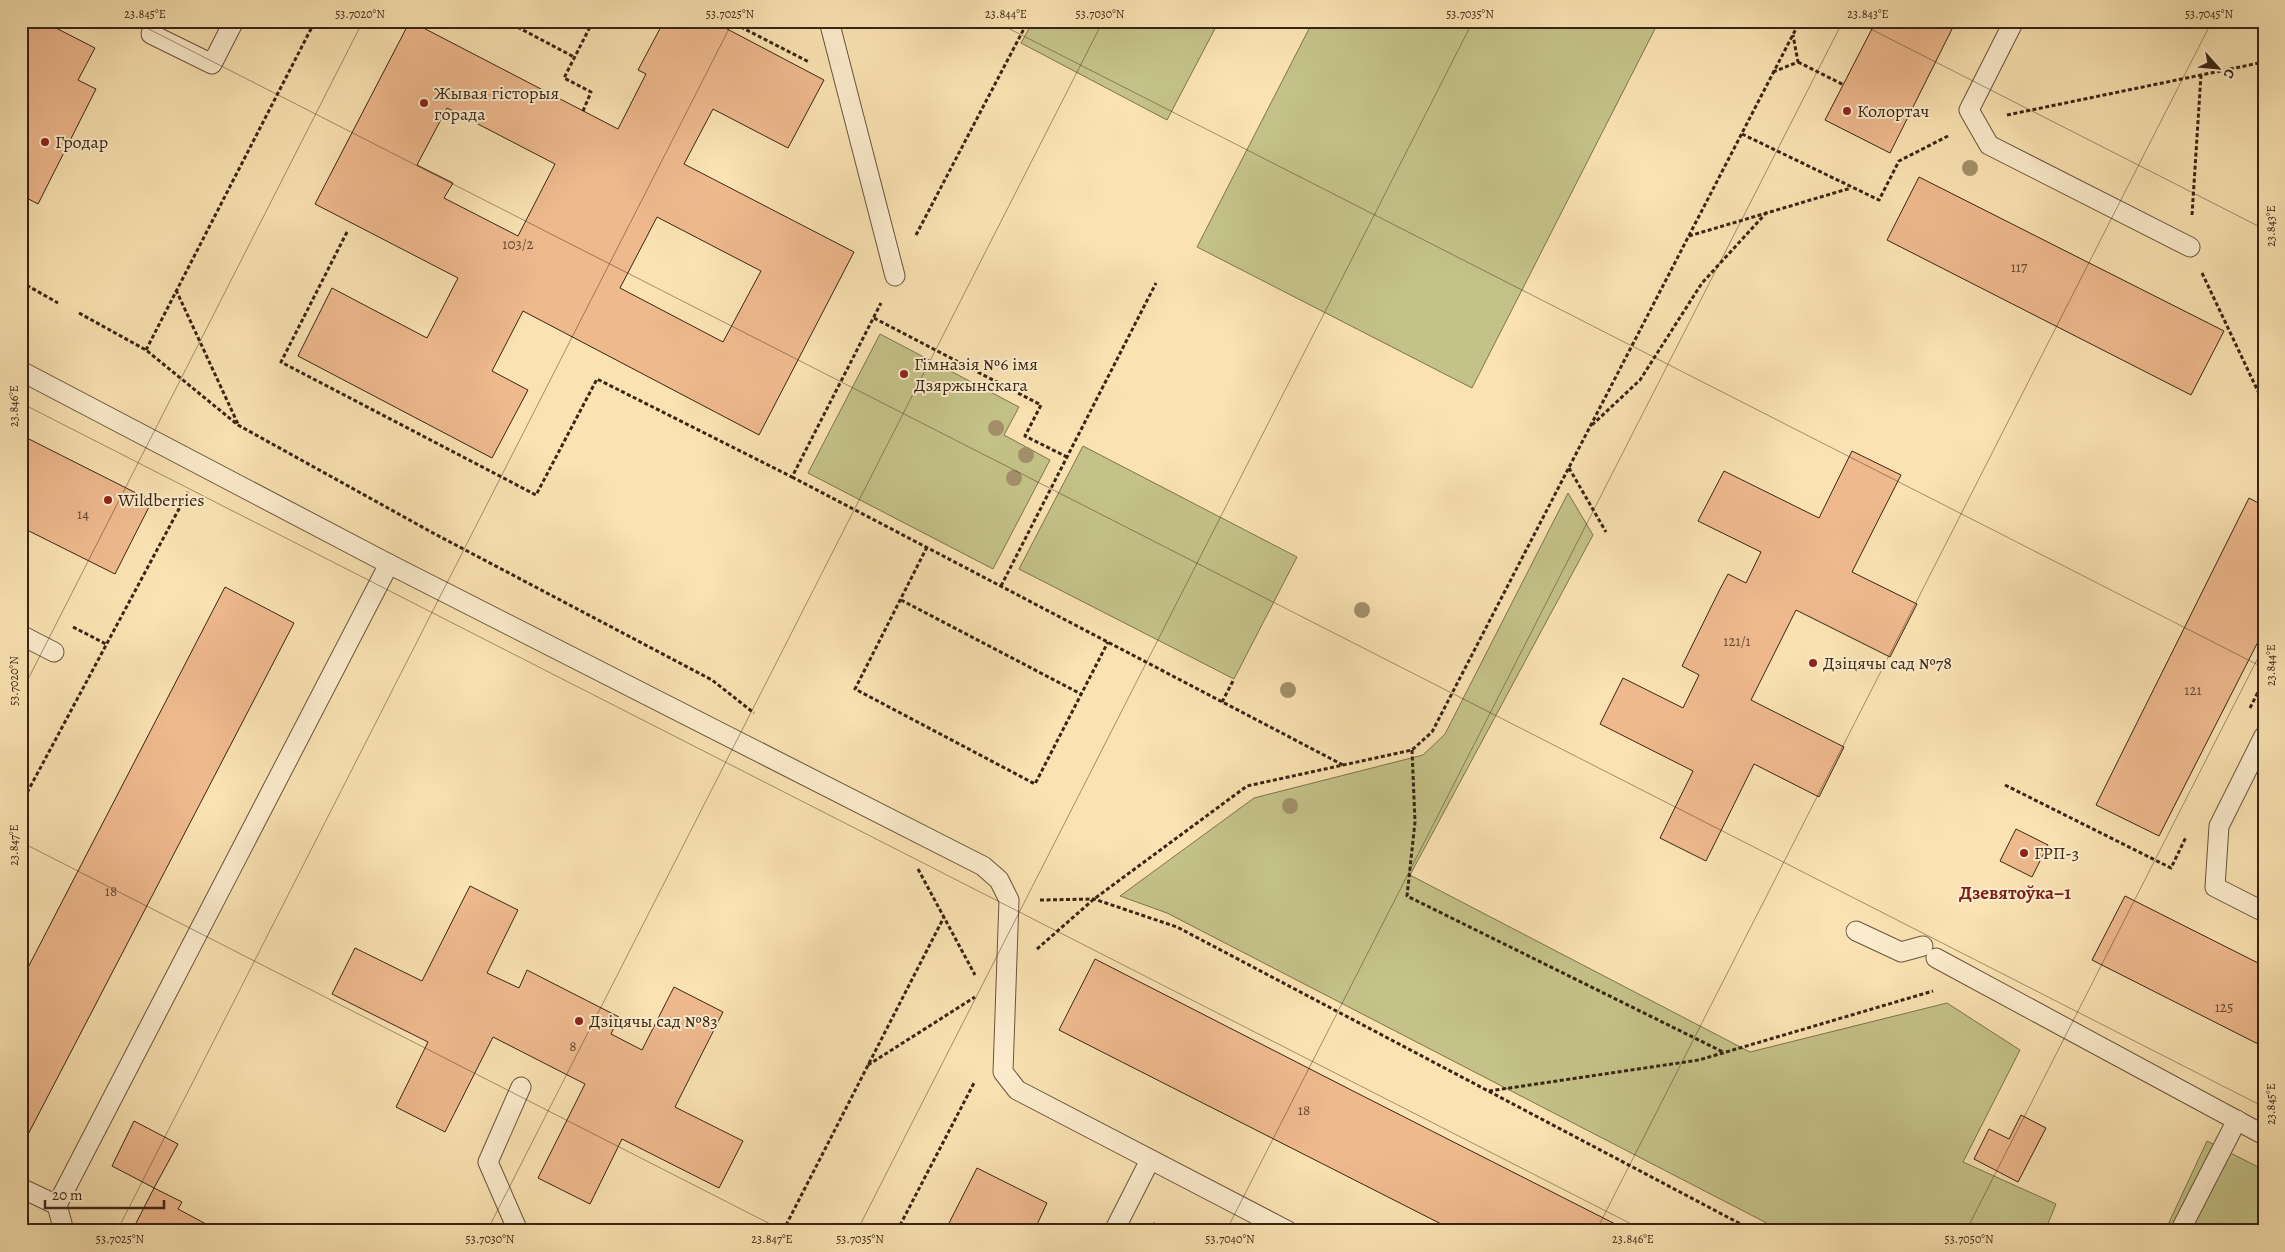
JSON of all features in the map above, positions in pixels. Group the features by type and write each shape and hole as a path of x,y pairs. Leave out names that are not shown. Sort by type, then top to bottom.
{"lane":[{"path":"150,34 212,64 234,21"},
{"path":"829,21 895,276"},
{"path":"2014,21 1969,110 1989,145 2190,247"},
{"path":"21,371 389,564 983,866 999,880 1009,900 1003,1072 1017,1090 1288,1231"},
{"path":"64,1231 57,1205 389,564"},
{"path":"21,635 54,652"},
{"path":"2264,736 2219,826 2215,887 2264,912"},
{"path":"1856,930 1901,952 1930,952 2264,1134"},
{"path":"518,1231 488,1162 521,1087"},
{"path":"2180,1231 2237,1120"},
{"path":"1114,1231 1150,1160"},
{"path":"21,1188 57,1205"}],"path":[{"path":"146,350 314,21"},
{"path":"506,21 574,57"},
{"path":"583,111 591,92 564,78 593,21"},
{"path":"729,21 844,80"},
{"path":"792,477 1028,21"},
{"path":"1030,956 1094,899 1247,786 1412,750 1432,732 1800,21"},
{"path":"1793,34 1798,62"},
{"path":"1773,72 1798,62 1844,84"},
{"path":"1742,134 1879,200 1899,160 1976,121 2264,62"},
{"path":"2201,75 2190,247 2243,364 2264,404"},
{"path":"1689,236 1852,187"},
{"path":"1590,427 1640,380 1702,283 1767,212"},
{"path":"347,232 281,362 536,495 597,380 792,477 1343,765"},
{"path":"21,282 58,303"},
{"path":"1001,586 1156,283"},
{"path":"176,290 238,425"},
{"path":"79,313 146,350 238,425 433,533 712,680 758,716"},
{"path":"874,318 1041,405 1025,436 1067,457"},
{"path":"21,804 202,466"},
{"path":"1569,468 1606,532"},
{"path":"927,547 855,689 1036,784 1108,642"},
{"path":"900,600 1081,694"},
{"path":"1222,702 1234,680"},
{"path":"2246,716 2264,680"},
{"path":"1412,750 1415,822 1407,896 1724,1052"},
{"path":"2005,785 2171,868 2188,832"},
{"path":"918,869 979,984"},
{"path":"1034,900 1094,899 1177,927 1754,1231"},
{"path":"783,1231 944,917"},
{"path":"1489,1091 1699,1060 1977,979"},
{"path":"868,1065 984,992"},
{"path":"897,1231 975,1082"},
{"path":"2260,1231 2264,1228"}],"shaded area":[{"path":"1033,21 1219,21 1167,120 1021,43"},
{"path":"1313,21 1659,21 1472,388 1197,247"},
{"path":"880,334 1019,407 1004,435 1050,460 993,569 808,473"},
{"path":"1083,446 1297,557 1234,679 1019,569"},
{"path":"1568,493 1593,535 1410,875 1750,1052 1947,1003 2020,1050 1963,1162 2056,1204 2045,1231 1782,1231 1167,913 1120,896 1254,798 1423,755 1445,734"},
{"path":"2207,1141 2264,1170 2264,1231 2165,1231"}],"building":[{"name":"Гродар","path":"21,21 49,21 48,24 95,48 78,80 96,89 38,204 21,195"},
{"path":"410,21 618,129 646,74 638,70 664,21 712,21 824,80 788,148 713,109 684,164 854,252 759,435 523,311 492,371 528,390 492,458 298,356 332,288 427,338 458,278 315,204","holes":["447,108 555,164 518,236 444,198 453,183 417,165","657,217 761,271 723,342 620,288"]},
{"path":"1876,21 1956,21 1890,153 1825,120"},
{"path":"1919,177 2224,331 2191,395 1887,240"},
{"path":"21,435 152,501 115,574 21,527"},
{"path":"1852,451 1901,475 1852,572 1917,604 1890,657 1796,610 1751,700 1844,747 1819,797 1754,764 1706,861 1660,838 1693,771 1600,724 1623,678 1683,708 1699,675 1682,666 1719,591 1728,574 1746,583 1761,552 1698,521 1724,471 1819,518"},
{"path":"2249,498 2264,506 2264,630 2159,836 2096,805"},
{"path":"225,587 294,623 22,1146 21,981"},
{"name":"ГРП-3","path":"2016,829 2048,845 2032,877 2000,861"},
{"path":"470,886 518,910 487,973 519,988 527,970 619,1017 611,1034 642,1050 674,987 723,1012 675,1107 743,1141 719,1188 622,1139 590,1204 538,1178 585,1084 493,1037 445,1132 396,1107 428,1042 332,994 355,948 422,981"},
{"path":"2125,896 2264,966 2264,1047 2092,960"},
{"path":"1095,959 1629,1231 1455,1231 1059,1030"},
{"path":"2021,1115 2046,1128 2018,1182 1974,1159 1989,1129 2009,1139"},
{"path":"134,1121 178,1144 154,1188 112,1166"},
{"path":"977,1168 1047,1203 1034,1231 945,1231"},
{"path":"154,1188 182,1202 178,1209 219,1231 133,1229"}],"place":[{"name":"Жывая гісторыя горада","path":"424,103"},
{"name":"Колортач","path":"1847,111"},
{"name":"Гродар","path":"45,142"},
{"name":"Гімназія №6 імя Дзяржынскага","path":"904,374"},
{"name":"Wildberries","path":"108,500"},
{"name":"Дзіцячы сад №78","path":"1813,663"},
{"name":"ГРП-3","path":"2024,853"},
{"name":"Дзіцячы сад №83","path":"579,1021"}],"district":[{"name":"Дзевятоўка–1","path":"2015,893"}]}
